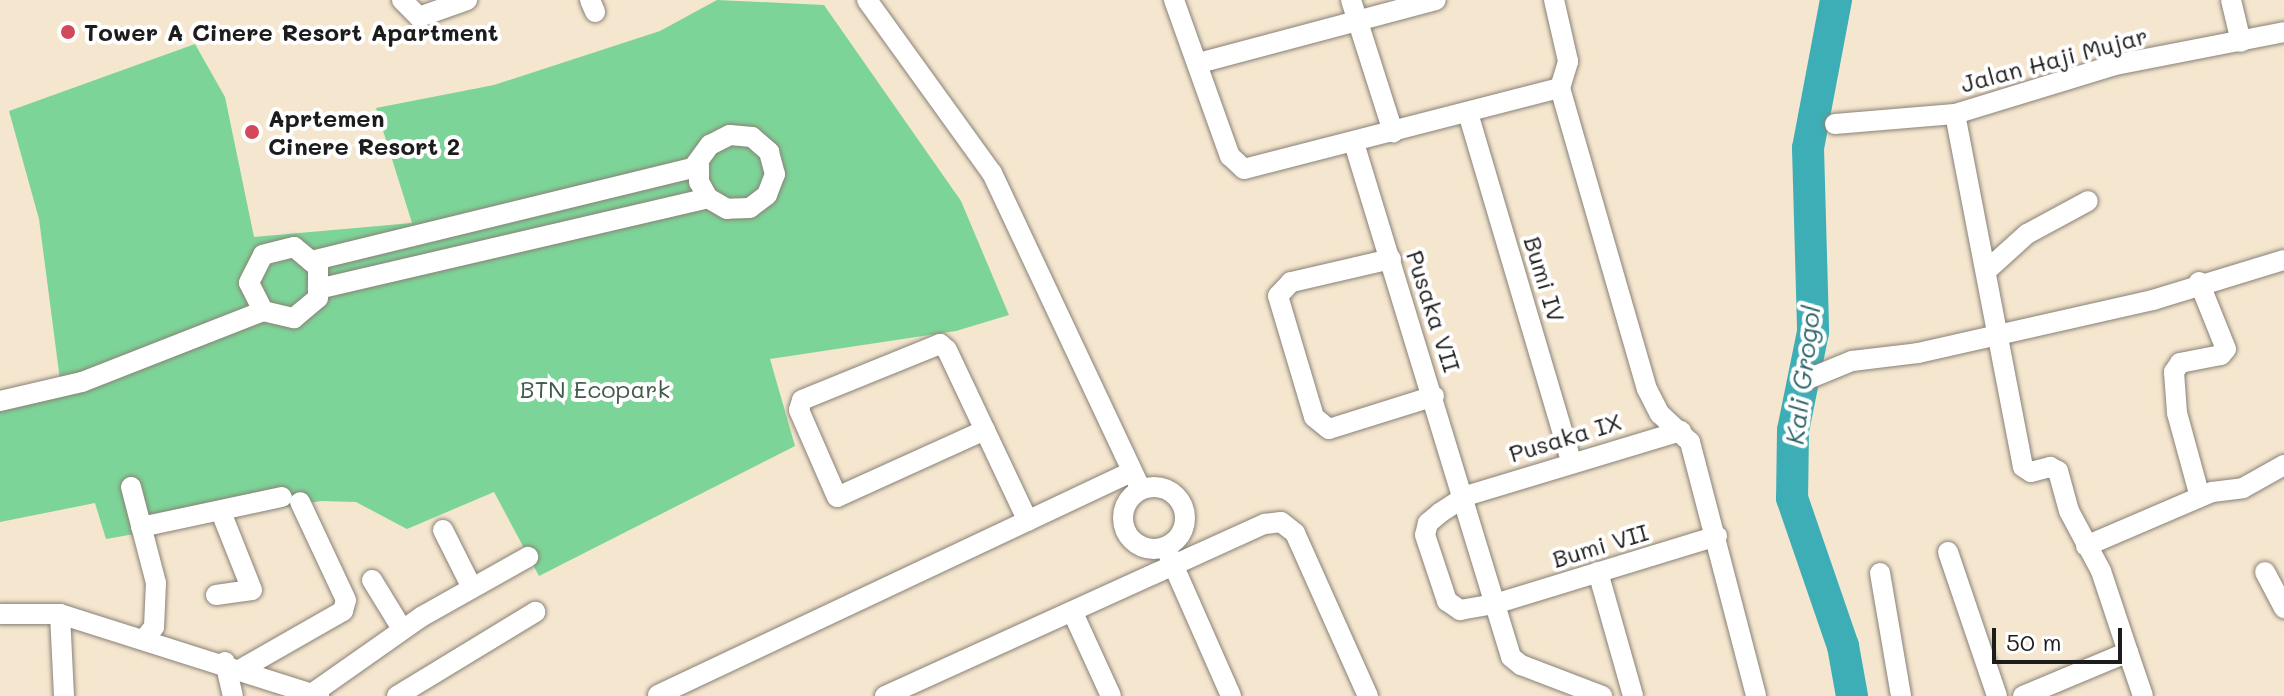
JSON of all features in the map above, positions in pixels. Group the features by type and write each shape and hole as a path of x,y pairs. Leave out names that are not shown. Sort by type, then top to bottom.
{"street":[{"path":"402,0 419,17 467,0"},
{"path":"867,0 992,173 1135,481 1124,509 1127,535 1169,557 1231,696"},
{"path":"1174,0 1236,165 1255,168 1560,88"},
{"path":"1351,0 1393,132"},
{"path":"1199,63 1436,0"},
{"path":"1554,0 1568,61 1560,88 1647,389 1660,414 1690,442 1717,536 1756,696"},
{"path":"2231,0 2241,42"},
{"name":"Jalan Haji Mujar","path":"1835,124 1955,114 2115,65 2284,32"},
{"name":"Bumi IV","path":"1468,113 1571,461"},
{"path":"1955,114 2000,333 2023,467 2031,472 2050,467 2058,471 2086,546 2101,571 2143,696"},
{"path":"730,135 752,137 769,152 775,174 767,195 750,208 727,209 708,198 699,182 699,165 710,145 730,135"},
{"name":"Pusaka VII","path":"1354,143 1515,662 1602,696"},
{"path":"311,261 699,165"},
{"path":"318,289 708,198"},
{"path":"1986,271 2027,234 2088,201"},
{"path":"380,244 387,272"},
{"path":"0,401 82,382 263,311 294,318 318,298 318,267 294,247 263,255 249,283 263,311"},
{"path":"1391,259 1291,282 1278,296 1314,417 1329,429 1434,396"},
{"path":"1808,379 1852,361 2153,300 2199,282 2284,260"},
{"path":"2199,282 2226,349 2221,355 2180,363 2174,372 2177,413 2200,497"},
{"path":"985,430 837,497 799,410 802,400 940,344 985,430 1028,521"},
{"name":"Pusaka IX","path":"1498,603 1460,610 1447,601 1425,535 1428,523 1466,496 1571,461 1681,431"},
{"path":"2086,546 2200,497 2243,488 2284,465"},
{"path":"658,695 1028,521 1135,481 1169,490 1180,500 1183,529 1169,557"},
{"path":"131,487 156,583 154,627 145,638"},
{"path":"141,527 291,499 346,600 343,611 234,665"},
{"path":"216,595 252,590 221,512"},
{"path":"885,696 1073,613 1169,557 1265,524 1290,526 1368,696"},
{"path":"443,530 471,586"},
{"name":"Bumi VII","path":"1498,603 1717,536"},
{"path":"1948,552 1997,696"},
{"path":"0,614 60,614 234,665 316,694 402,629 471,586 528,557"},
{"path":"1598,572 1633,696"},
{"path":"2265,572 2284,608"},
{"path":"1880,573 1901,696"},
{"path":"372,580 402,629"},
{"path":"397,696 535,612"},
{"path":"1073,613 1111,696"},
{"path":"60,614 64,696"},
{"path":"2023,696 2128,652"},
{"path":"233,696 234,665"}],"green space":[{"name":"BTN Ecopark","path":"717,0 824,5 961,201 1009,315 956,331 770,359 795,446 539,576 494,492 407,529 356,502 321,501 106,539 95,503 0,522 0,396 60,380 39,219 9,111 195,44 225,97 254,237 412,223 376,108 494,85 660,31"}],"waterway":[{"name":"Kali Grogol","path":"1836,0 1808,148 1813,332 1793,430 1792,498 1843,646 1852,696"}],"place":[{"name":"Tower A Cinere Resort Apartment","path":"68,32"},
{"name":"Aprtemen Cinere Resort 2","path":"252,132"}]}
